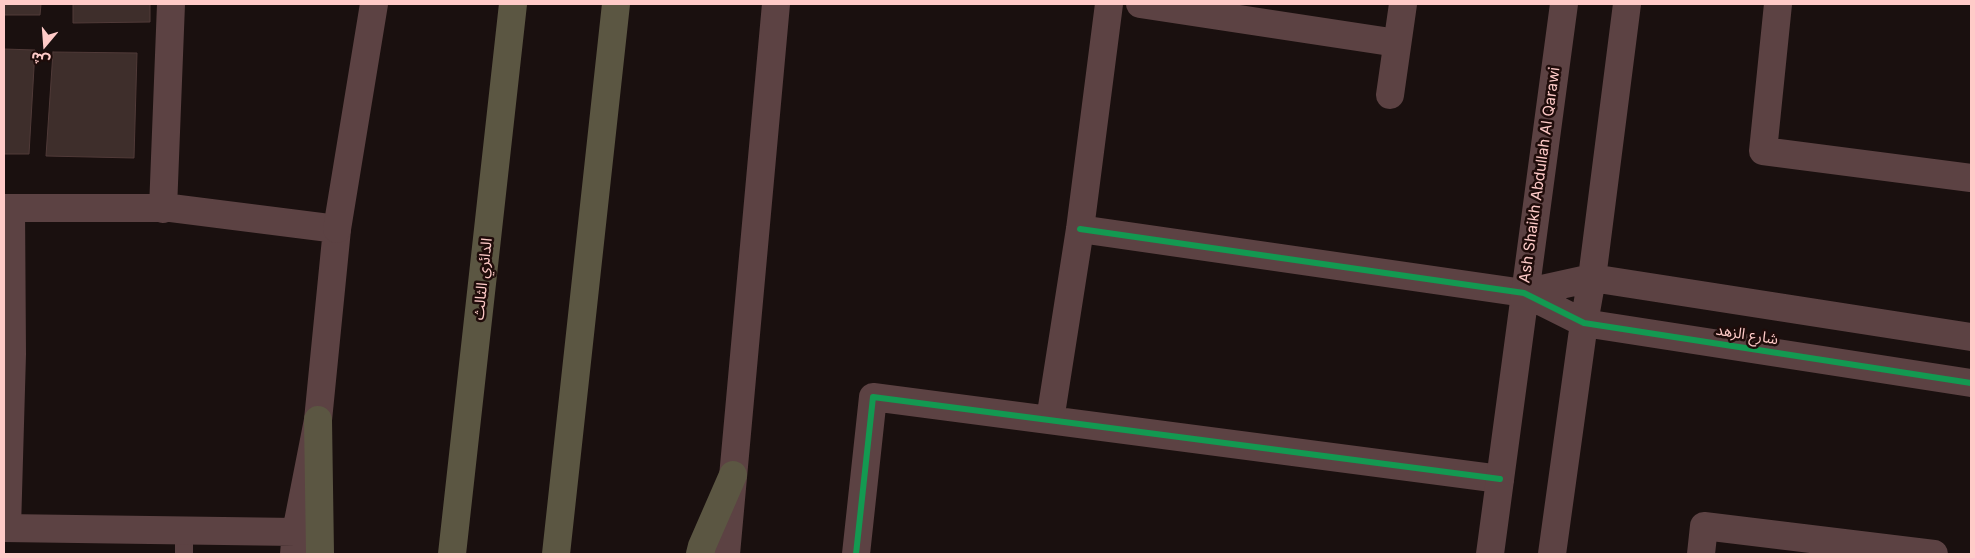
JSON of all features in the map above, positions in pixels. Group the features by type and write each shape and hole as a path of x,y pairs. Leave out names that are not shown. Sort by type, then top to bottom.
{"highway":[{"name":"الدائري الثالث","path":"452,554 513,4"},
{"path":"556,554 616,4"},
{"path":"318,420 320,554"},
{"path":"700,554 733,475"}],"street":[{"path":"163,208 171,4"},
{"path":"337,229 163,208 7,208 12,354 5,528 184,543 295,543 318,420 337,229 374,4"},
{"path":"726,554 776,4"},
{"path":"1050,420 1080,230 1109,4"},
{"path":"1140,4 1398,43"},
{"path":"1390,95 1403,4"},
{"name":"Ash Shaikh Abdullah Al Qarawi","path":"1490,554 1564,4"},
{"path":"1552,554 1584,322 1592,278 1627,4"},
{"path":"1778,4 1763,151 1971,178"},
{"path":"1080,230 1524,293 1592,278 1971,337"},
{"name":"شارع الزهد","path":"1524,293 1584,322 1971,383"},
{"path":"856,554 873,397 1500,479"},
{"path":"1701,554 1704,526 1934,554"}],"building":[{"path":"4,4 41,4 40,15 4,15"},
{"path":"73,4 150,4 150,22 73,23"},
{"path":"4,49 35,50 29,154 4,154"},
{"path":"53,52 137,53 134,158 46,156"}],"cycle path":[{"path":"1080,229 1524,293 1584,323 1971,383"},
{"path":"856,554 873,397 1500,479"}]}
